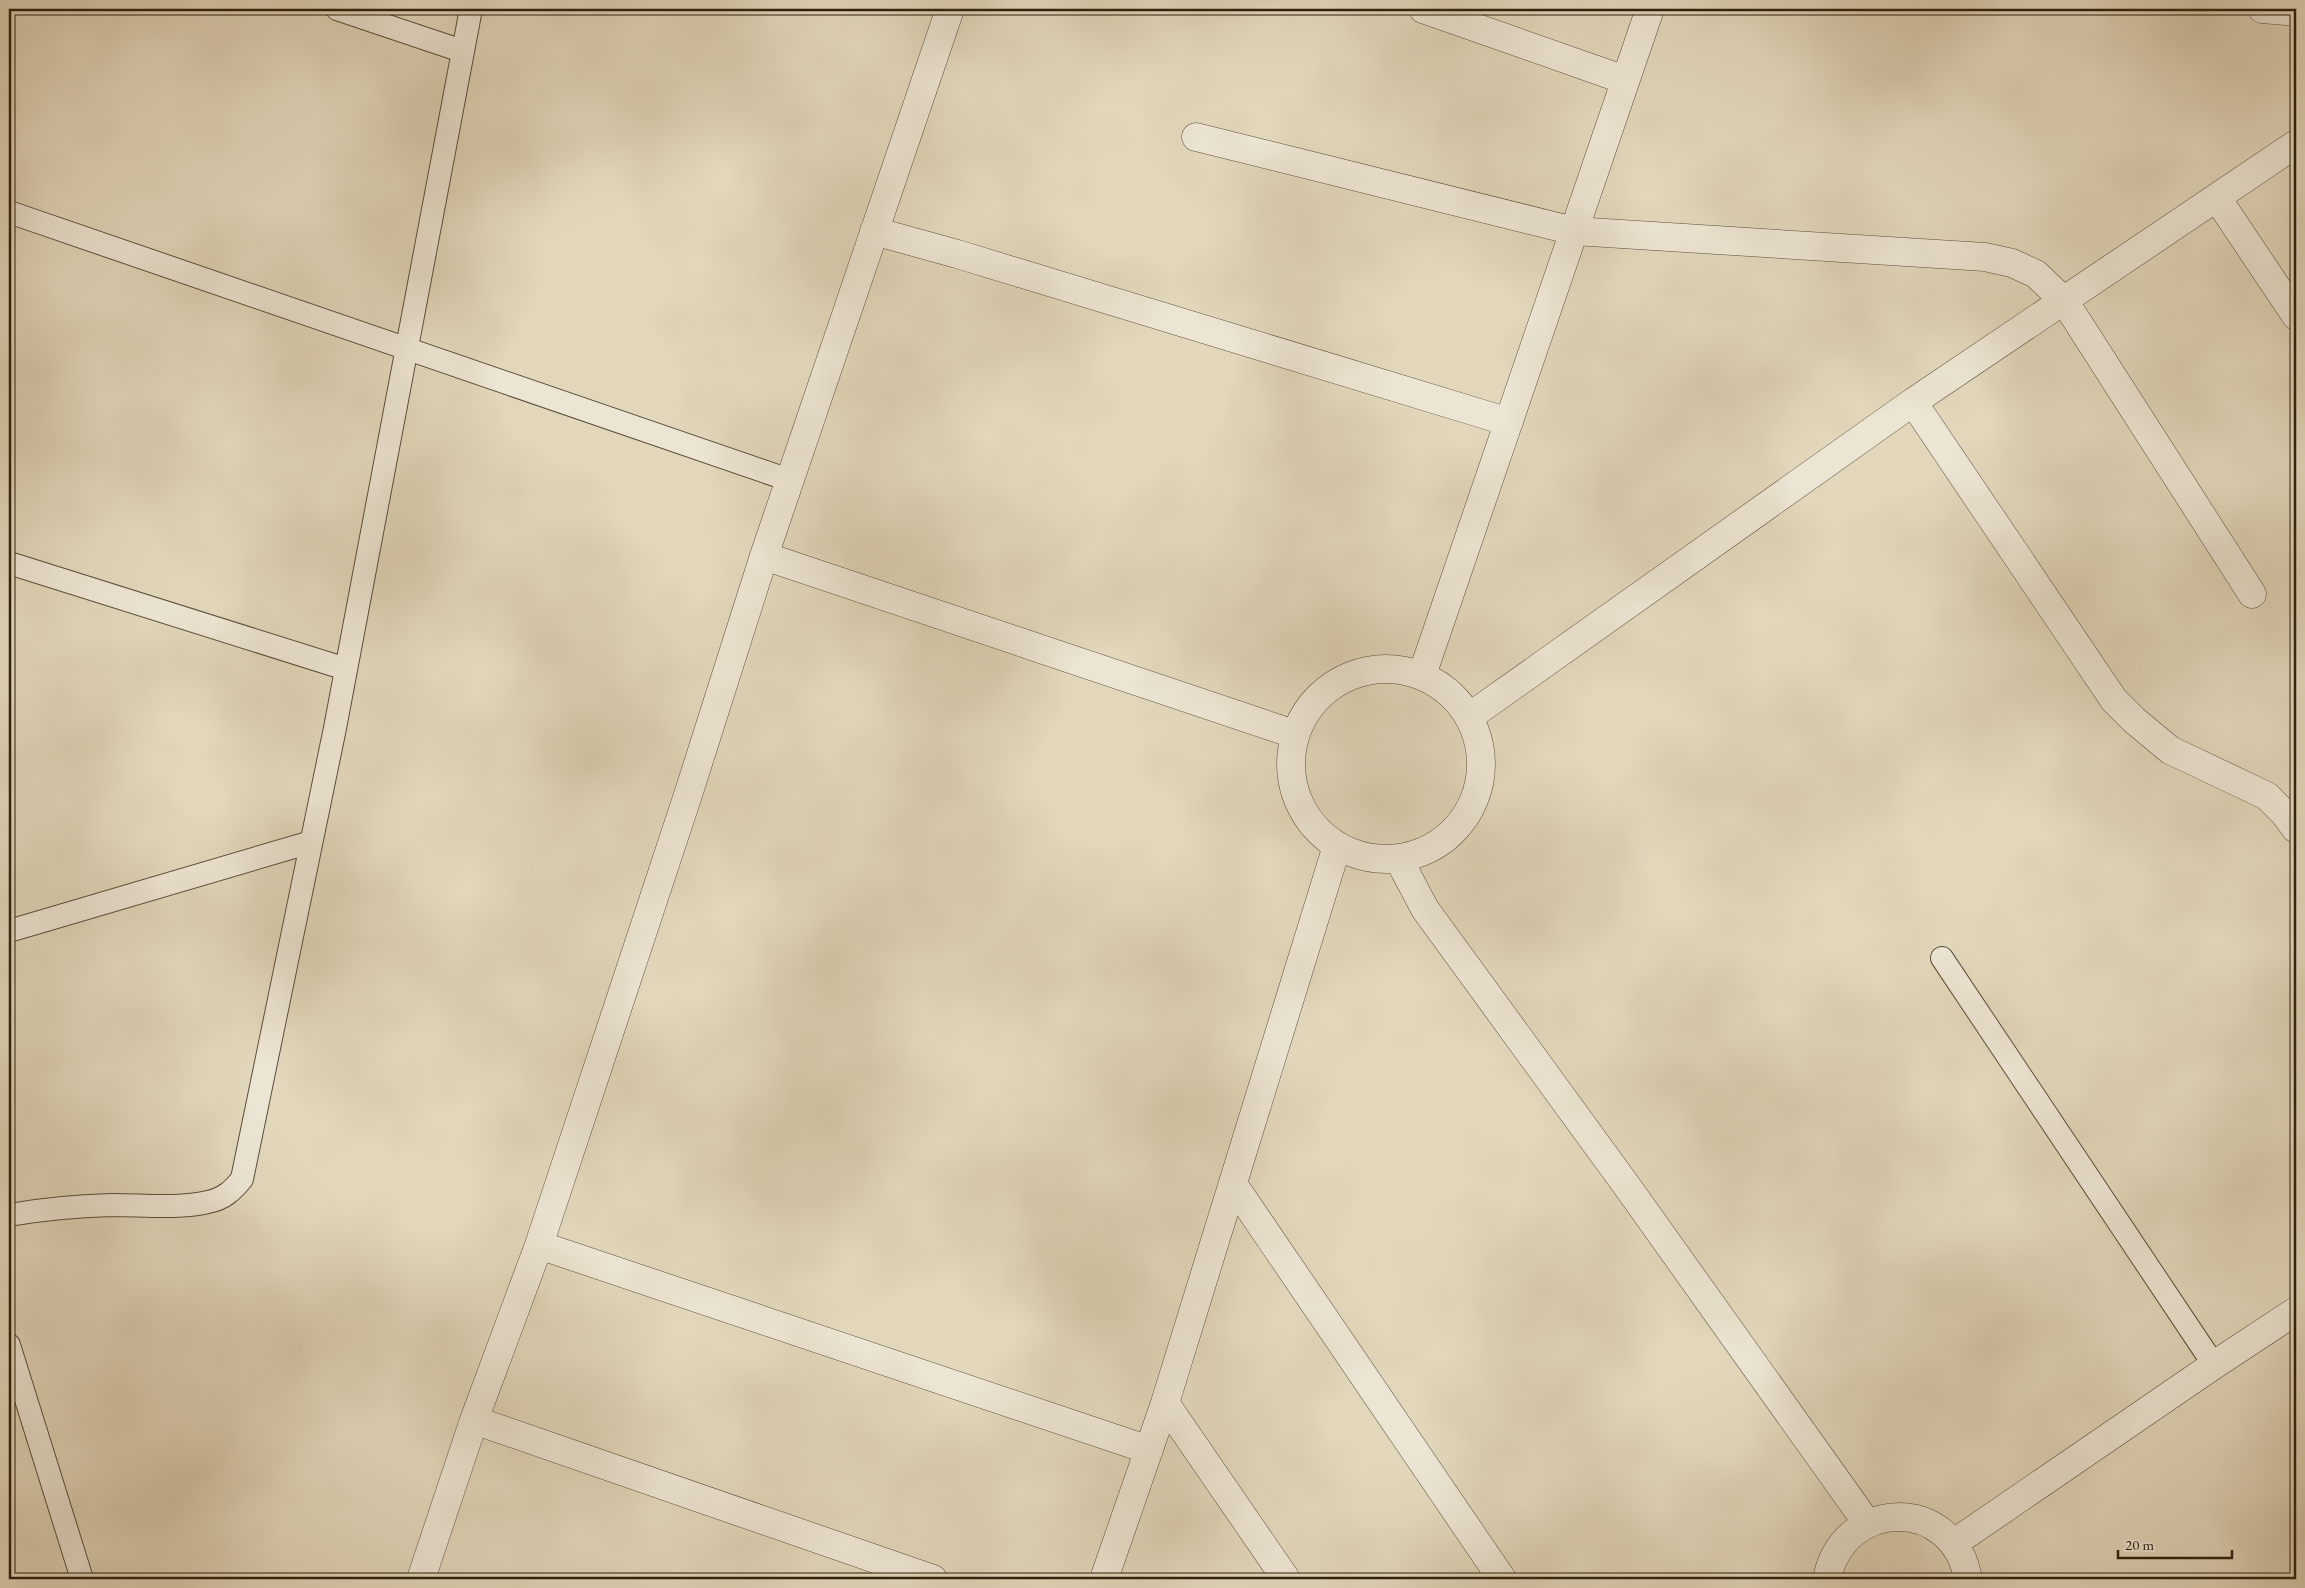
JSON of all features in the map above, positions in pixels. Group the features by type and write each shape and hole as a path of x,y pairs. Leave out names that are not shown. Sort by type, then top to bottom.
{"street":[{"path":"421,1579 474,1420 539,1245 687,798 789,480 950,9"},
{"path":"1423,9 1626,80"},
{"path":"1422,675 1650,9"},
{"path":"2262,9 2296,12"},
{"path":"1196,137 1574,231 1985,257 2012,263 2036,274 2065,302 2252,594"},
{"path":"1469,717 1913,402 2065,302 2296,144"},
{"path":"2217,198 2296,316"},
{"path":"874,231 957,254 1509,422"},
{"path":"1913,402 2114,700 2134,720 2170,750 2267,796 2284,812 2296,829"},
{"path":"764,556 1294,734"},
{"path":"1392,669 1422,675 1449,692 1469,717 1480,746 1480,777 1471,807 1453,832 1427,850 1398,858 1366,857 1337,846 1312,825 1296,797 1290,766 1294,734 1309,706 1332,685 1360,672 1392,669"},
{"path":"1104,1579 1165,1403 1337,846"},
{"path":"1398,858 1425,909 1868,1523"},
{"path":"1233,1184 1502,1579"},
{"path":"539,1245 1149,1450"},
{"path":"1954,1543 2296,1311"},
{"path":"1165,1403 1286,1579"},
{"path":"474,1420 933,1579"},
{"path":"1827,1579 1834,1556 1848,1536 1868,1523 1890,1516 1915,1518 1936,1527 1954,1543 1966,1564 1968,1579"}],"lane":[{"path":"337,9 462,51"},
{"path":"9,1215 48,1208 172,1206 210,1202 229,1194 242,1179 346,669 471,9"},
{"path":"9,212 789,480"},
{"path":"9,563 346,669"},
{"path":"9,931 311,842"},
{"path":"1942,958 2214,1365"},
{"path":"9,1345 82,1579"}]}
